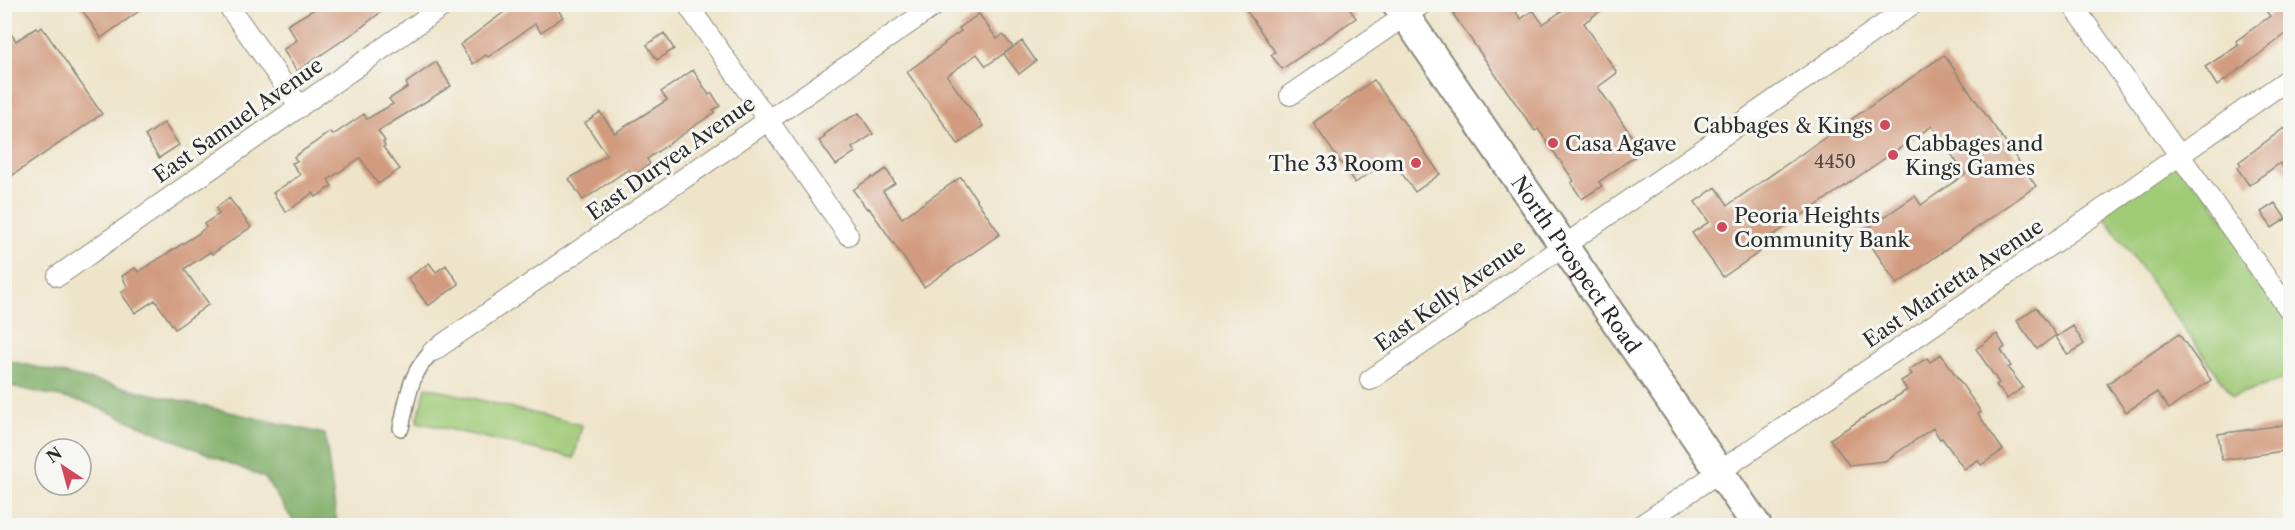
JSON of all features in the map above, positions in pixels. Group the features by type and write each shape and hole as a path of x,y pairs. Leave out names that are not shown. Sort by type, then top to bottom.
{"main road":[{"name":"North Prospect Road","path":"1408,8 1564,245 1757,525"}],"street":[{"path":"226,4 300,106"},
{"name":"East Samuel Avenue","path":"58,276 446,4"},
{"path":"687,4 848,235"},
{"name":"East Duryea Avenue","path":"433,351 937,4"},
{"name":"East Kelly Avenue","path":"1370,380 1913,4"},
{"path":"2072,4 2290,311"},
{"path":"1290,95 1408,8"},
{"name":"East Marietta Avenue","path":"1640,525 2100,211 2290,78"},
{"path":"401,428 413,377 421,363 433,351"}],"green space":[{"path":"2179,155 2290,311 2290,377 2233,396 2100,211"},
{"path":"5,360 325,434 337,525 296,525 265,478 87,403 5,385"},
{"path":"426,387 582,425 574,458 417,422"}],"building":[{"path":"78,4 149,4 101,38"},
{"path":"323,4 391,4 358,30 297,71 283,50 297,40 287,25"},
{"path":"515,4 554,4 563,17 541,32 535,24 488,57 486,55 473,64 460,45"},
{"path":"1242,4 1346,4 1356,18 1282,69 1271,55 1275,52"},
{"path":"1466,4 1510,4 1521,19 1533,10 1543,24 1572,4 1610,4 1584,23 1617,73 1598,87 1642,151 1599,182 1602,186 1582,199 1571,183 1574,181 1538,129 1535,131 1453,14"},
{"path":"2276,4 2287,4 2290,10 2290,31 2217,86 2205,67 2239,45 2236,41 2270,16 2266,11"},
{"path":"979,14 997,39 1003,35 1013,47 986,66 977,54 947,76 983,126 958,144 907,72 945,44 961,31 959,28"},
{"path":"4,24 16,41 36,28 38,30 42,27 102,114 4,181"},
{"path":"664,33 674,49 657,60 647,45"},
{"path":"1022,41 1036,61 1019,74 1004,54"},
{"path":"1944,55 2036,186 1897,284 1862,232 1915,196 1921,205 1965,174 1932,126 1772,236 1758,247 1761,251 1723,277 1692,233 1709,222 1695,202 1716,187 1728,205"},
{"path":"436,62 451,86 378,131 385,141 383,147 400,169 378,184 360,158 328,180 332,186 316,197 313,193 286,212 273,193 300,175 292,163 297,161 294,157 330,132 333,135 364,114 367,119 393,104 389,99 408,87 406,83"},
{"path":"693,70 709,95 712,93 720,106 713,110 715,112 647,159 650,164 633,176 629,169 583,200 569,179 607,155 585,123 600,112 615,133 667,100 661,92"},
{"path":"1374,80 1440,174 1415,192 1391,158 1355,183 1313,123"},
{"path":"859,113 873,134 852,148 855,152 836,165 819,141 842,122"},
{"path":"164,123 179,145 159,158 145,136"},
{"path":"2284,128 2290,137 2290,178 2280,163 2249,185 2237,168 2241,165 2239,162"},
{"path":"886,169 895,183 883,191 902,218 961,177 1000,234 924,287 869,208 867,209 853,190"},
{"path":"229,198 251,227 212,254 210,252 184,269 209,304 175,329 155,300 135,313 121,293 128,288 122,276 135,268 138,272 198,234 206,227 204,224 219,214 216,208"},
{"path":"2275,203 2286,219 2272,228 2261,212"},
{"path":"429,263 436,272 446,265 459,284 428,306 408,278"},
{"path":"2036,307 2056,335 2037,349 2017,321"},
{"path":"2073,326 2084,344 2068,355 2056,337"},
{"path":"1997,334 2005,347 2001,350 2011,366 2008,368 2023,387 2007,399 1996,385 1999,383 1976,349"},
{"path":"2179,334 2211,380 2169,409 2157,392 2126,412 2107,384"},
{"path":"1941,354 1981,412 1978,414 2003,450 1981,465 1978,460 1964,469 1933,428 1885,461 1849,465 1830,439 1907,390 1901,381 1912,374 1909,370 1927,358 1930,362"},
{"path":"2290,424 2290,450 2222,460 2218,434"}],"place":[{"name":"Cabbages & Kings","path":"1885,125"},
{"name":"Casa Agave","path":"1553,143"},
{"name":"Cabbages and Kings Games","path":"1893,155"},
{"name":"The 33 Room","path":"1416,163"},
{"name":"Peoria Heights Community Bank","path":"1722,227"}]}
